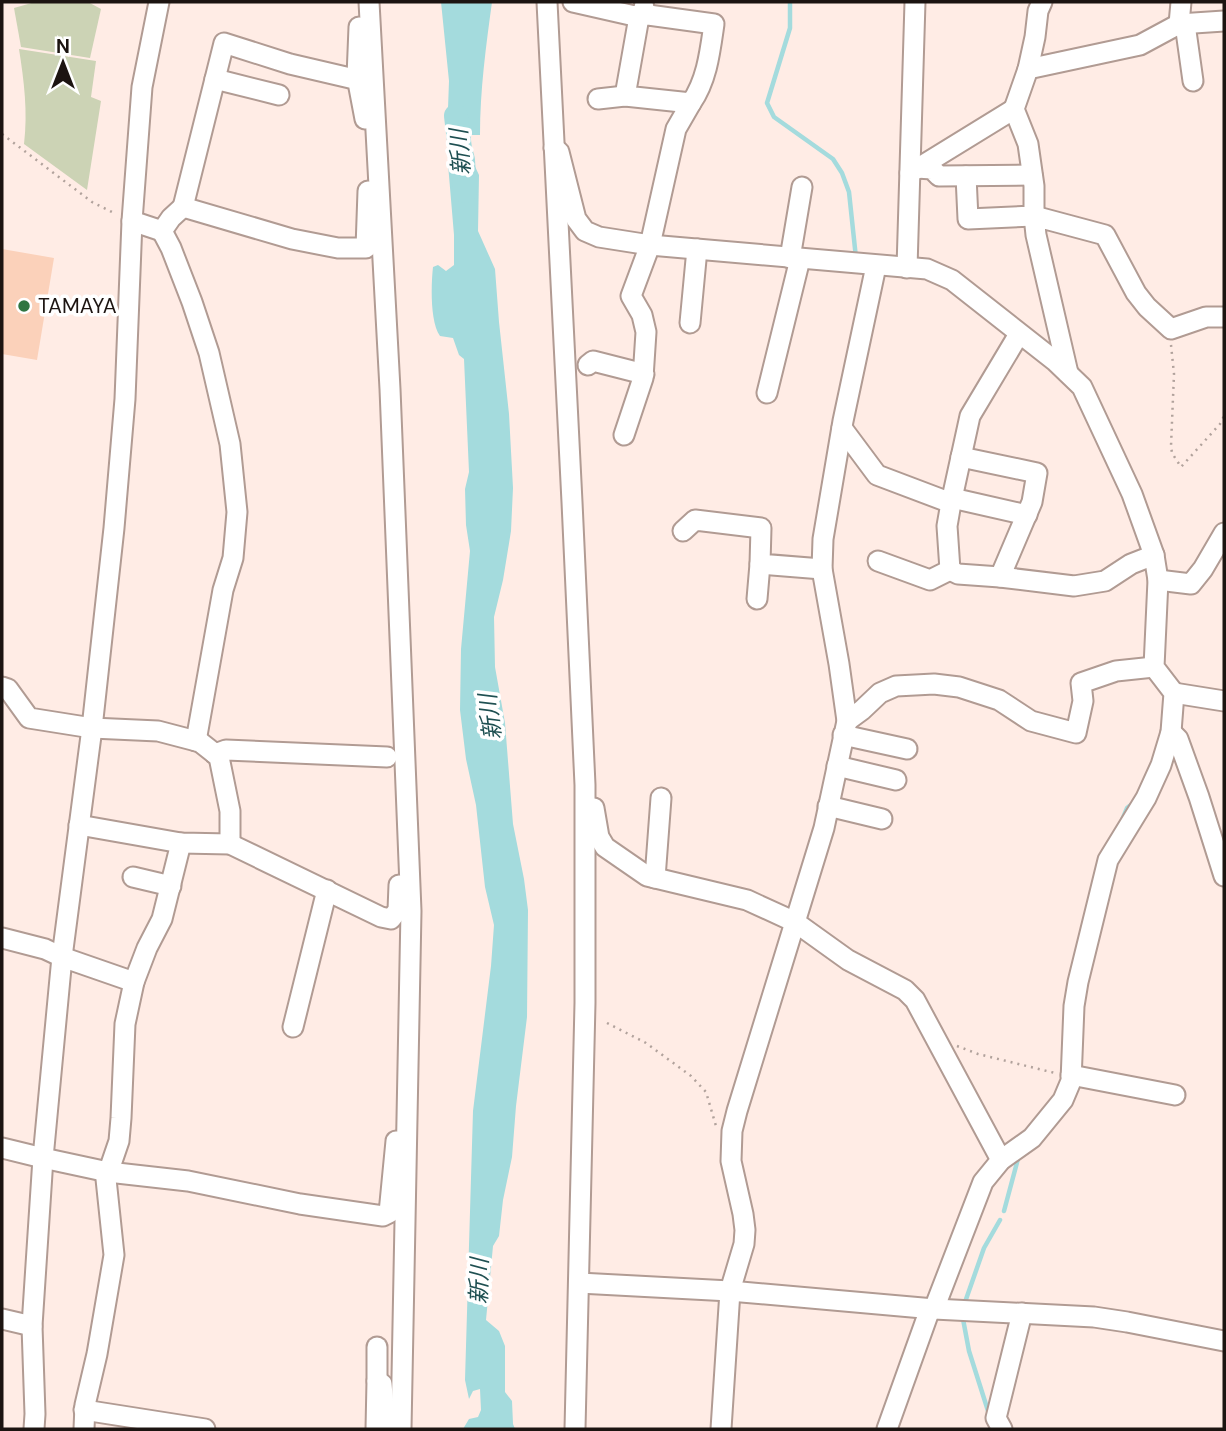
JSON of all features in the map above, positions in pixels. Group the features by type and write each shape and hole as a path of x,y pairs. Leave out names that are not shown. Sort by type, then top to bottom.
{"street":[{"path":"34,1429 32,1326 43,1158 62,957 92,728 114,528 125,399 132,221 142,87 159,2"},
{"path":"183,207 292,239 338,248 366,248 370,144 357,77 361,2"},
{"path":"369,2 390,389 411,911 401,1429"},
{"path":"547,2 584,785 585,1003 575,1429"},
{"path":"573,2 714,24 700,90 676,129 650,245 631,296 642,315 646,332 640,391 624,435"},
{"path":"907,268 914,171 915,2"},
{"path":"914,171 1014,108 1028,69 1042,2"},
{"path":"1181,2 1192,81"},
{"path":"625,96 641,11"},
{"path":"1028,69 1140,44 1182,24 1224,21"},
{"path":"162,231 183,207 224,43 289,64 350,78 357,77"},
{"path":"215,79 279,95"},
{"path":"598,99 625,96 691,103"},
{"path":"1014,108 1028,144 1034,186 1036,235 1068,373"},
{"path":"554,148 559,152 576,219 585,231 599,237 650,245 927,269 951,281 1020,334 1082,387 1132,494 1154,555 1158,580 1154,667 1174,693 1171,732 1161,765 1146,798 1108,860 1078,982 1074,1006 1071,1081 1063,1100 1032,1138 1001,1160 983,1182 887,1429"},
{"path":"914,171 932,169 939,176 1032,175"},
{"path":"966,176 968,219 1034,216 1105,235 1136,293 1171,329 1206,317 1224,317"},
{"path":"767,393 795,258 803,187"},
{"path":"132,221 162,231 171,248 209,353 230,444 237,512 233,558 223,590 196,741"},
{"path":"690,323 697,249"},
{"path":"721,1429 730,1291 744,1244 745,1230 744,1214 731,1161 732,1131 824,828 845,728 839,664 822,569 823,539 842,428 876,266"},
{"path":"950,570 947,526 970,416 1020,334"},
{"path":"588,365 593,361 643,374"},
{"path":"842,428 877,475 951,500 1027,515"},
{"path":"961,457 1037,473 1032,502 1000,577"},
{"path":"683,531 695,520 761,528 757,599"},
{"path":"1158,580 1191,584 1224,533"},
{"path":"950,570 958,574 1074,586 1105,581 1131,564 1154,555"},
{"path":"760,564 822,569"},
{"path":"884,569 930,580 950,570"},
{"path":"845,728 880,692 896,686 934,684 959,687 999,700 1031,721 1076,733 1083,701 1081,683 1116,671 1154,667"},
{"path":"2,687 8,689 29,718 92,728 158,731 200,742 219,757 230,811 230,844"},
{"path":"1174,693 1224,701"},
{"path":"845,728 907,749"},
{"path":"1171,732 1178,739 1224,876"},
{"path":"215,754 226,750 387,757"},
{"path":"837,766 896,780"},
{"path":"584,785 592,799 599,837 605,848 647,876 747,900 795,922 848,960 905,990 915,1000 1001,1160"},
{"path":"655,878 661,798"},
{"path":"828,806 882,820"},
{"path":"391,919 398,910 400,829 409,822"},
{"path":"79,825 181,843 230,844 381,917 391,919 401,934 401,996 409,1007"},
{"path":"181,843 162,919 134,982 125,1024 119,1141 106,1179 114,1255 84,1420 205,1429"},
{"path":"133,877 171,886"},
{"path":"293,1027 327,890"},
{"path":"2,937 45,949 134,982"},
{"path":"1071,1075 1175,1095"},
{"path":"2,1147 108,1172 188,1181 300,1204 383,1216 389,1213 397,1132 408,1120"},
{"path":"579,1283 730,1291 932,1309 1110,1319 1224,1341"},
{"path":"1000,1428 996,1418 1022,1312"},
{"path":"2,1319 32,1326"},
{"path":"376,1347 376,1429"},
{"path":"377,1381 382,1384 386,1429"}],"path":[{"path":"2,134 92,202 132,221"},
{"path":"1171,329 1169,337 1174,374 1171,446 1172,453 1181,467 1224,416"},
{"path":"607,1023 646,1043 691,1076 706,1092 719,1135"},
{"path":"942,1049 951,1044 978,1054 1071,1075"}],"green space":[{"path":"35,2 88,2 101,9 90,58 21,47 14,8"},
{"path":"19,49 96,61 91,97 101,101 87,190 24,144 25,96"}],"water":[{"path":"441,2 492,2 482,85 480,135 467,135 466,149 455,149 455,136 447,136 449,81"},
{"path":"452,160 472,160 479,175 478,231 495,269 513,488 511,531 494,617 495,667 505,723 513,824 528,910 527,1017 512,1157 499,1236 493,1246 486,1320 499,1331 505,1346 505,1392 512,1401 515,1429 463,1429 469,1419 478,1417 481,1410 480,1389 473,1391 469,1399 465,1380 473,1111 494,925 485,887 476,805 466,759 460,710 461,649 470,551 466,525 465,489 469,472 464,359 459,355 453,338 440,336 434,322 432,303 433,267 438,265 446,271 454,265 448,164"}],"building":[{"name":"TAMAYA","path":"2,249 54,258 37,360 2,354"}],"waterway":[{"path":"790,2 790,28 767,103 774,117 833,159 842,173 849,192 856,258"},
{"name":"新川","path":"456,116 465,191"},
{"path":"1122,820 1127,808 1132,804"},
{"path":"1004,1211 1019,1155"},
{"path":"964,1305 984,1248 1000,1220"},
{"path":"963,1314 969,1351 989,1414"}],"place":[{"name":"TAMAYA","path":"24,306"}]}
